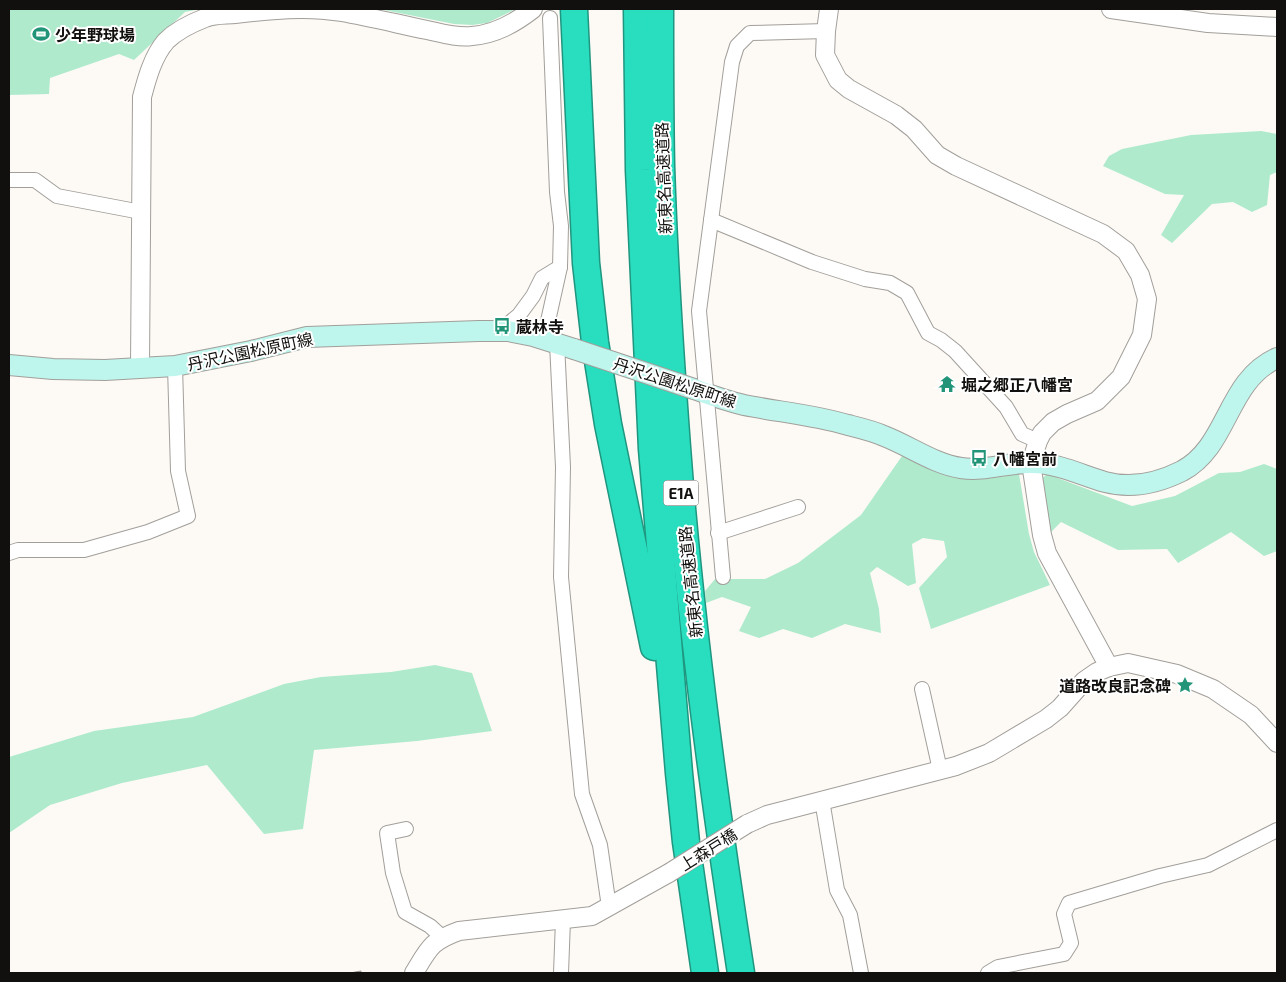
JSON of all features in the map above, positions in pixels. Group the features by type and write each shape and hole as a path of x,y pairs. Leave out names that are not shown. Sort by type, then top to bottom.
{"highway":[{"name":"新東名高速道路","path":"637,9 639,170 652,449 679,773 686,842 705,973"},
{"name":"新東名高速道路","path":"660,9 661,166 677,449 693,618 710,763 741,973"},
{"path":"574,17 586,263 595,342 608,424 679,773"}],"main road":[{"name":"丹沢公園松原町線","path":"9,365 53,369 105,370 175,366 251,351 307,337 500,331 558,343 701,392 742,404 847,424 884,436 946,465 981,469 1032,468 1056,465 1106,482 1121,485 1137,485 1157,481 1182,471 1195,462 1212,443 1238,393 1250,376 1263,365 1277,358"}],"street":[{"path":"140,367 142,96 155,58 166,41 184,28 207,17 271,10 309,9 340,12 450,35 470,37 505,28 533,9"},
{"path":"829,9 825,55 838,80 849,89 896,116 914,129 937,155 956,166 1103,234 1126,251 1140,275 1147,299 1142,335 1121,377 1097,401 1053,422 1042,433 1038,441 1032,468 1042,535 1047,552 1109,667 1128,663 1152,667 1177,674 1212,689 1251,715 1277,743"},
{"path":"1111,9 1208,23 1277,27"},
{"path":"550,18 560,226 558,343 563,467 561,577 582,794 600,845 609,907"},
{"path":"723,577 701,392 699,311 732,62 737,46 750,33 826,31"},
{"path":"9,180 35,180 58,196 141,212"},
{"path":"711,220 812,262 865,279 890,283 907,293 928,333 955,351 1006,407 1022,434 1038,441"},
{"path":"500,331 519,315 533,296 542,278 560,267"},
{"path":"9,553 18,550 84,550 148,532 188,516 178,471 175,366"},
{"path":"718,533 798,507"},
{"name":"上森戸橋","path":"442,937 459,931 592,916 669,873 746,824 822,800 940,770 989,753 1046,719 1060,708 1084,682 1097,672 1109,667"},
{"path":"922,689 940,770"},
{"path":"822,800 837,890 850,915 860,973"},
{"path":"406,829 387,833 393,873 405,912 430,926 442,937 428,948 414,973"},
{"path":"988,973 998,967 1064,954 1071,943 1064,914 1069,903 1160,876 1208,865 1277,830"},
{"path":"561,973 563,920"}],"green space":[{"path":"9,9 201,9 185,12 134,60 119,54 50,78 49,94 9,95"},
{"path":"379,9 516,9 487,23 472,25 454,24"},
{"path":"1261,131 1277,134 1277,172 1270,175 1267,205 1252,212 1233,202 1212,204 1172,243 1161,235 1184,195 1165,194 1103,166 1109,156 1122,149 1191,135"},
{"path":"902,456 954,477 992,478 1019,474 1029,534 1034,552 1050,585 931,629 919,588 947,557 944,541 923,538 912,544 916,583 908,586 877,567 870,573 879,609 881,633 845,624 812,638 783,629 759,638 739,631 751,607 722,597 706,603 705,591 715,579 765,579 798,563 861,515"},
{"path":"1264,464 1277,469 1277,551 1264,556 1231,532 1178,563 1167,549 1118,550 1061,522 1049,534 1040,480 1047,474 1132,506 1175,496 1219,473 1240,472"},
{"path":"435,665 472,673 492,731 417,741 314,750 303,829 264,834 207,765 122,783 50,805 9,833 9,757 94,731 193,717 284,684 321,677 391,672"}],"place":[{"name":"少年野球場","path":"41,34"},
{"name":"蔵林寺","path":"502,326"},
{"name":"堀之郷正八幡宮","path":"947,384"},
{"name":"八幡宮前","path":"979,458"},
{"name":"道路改良記念碑","path":"1185,685"}]}
